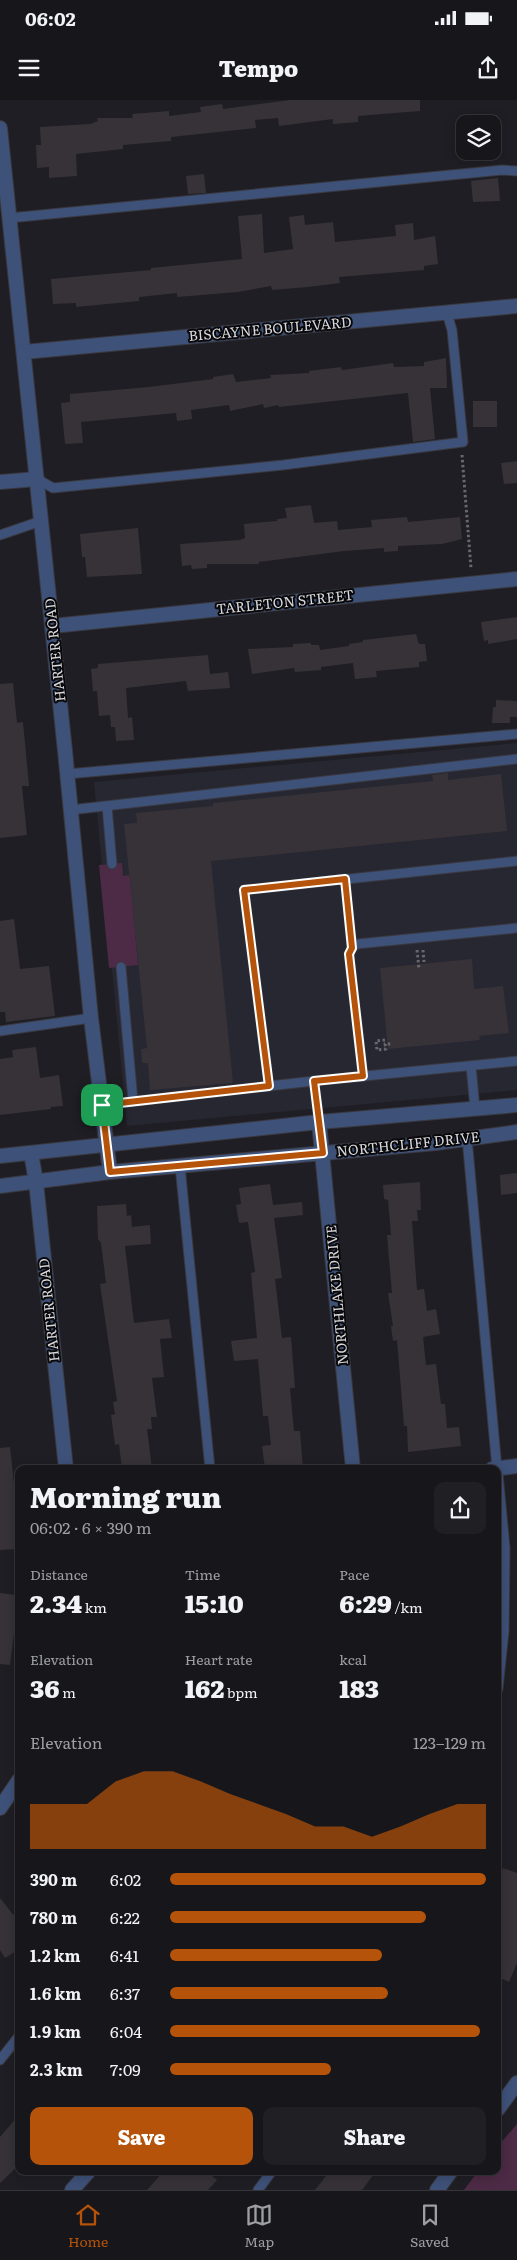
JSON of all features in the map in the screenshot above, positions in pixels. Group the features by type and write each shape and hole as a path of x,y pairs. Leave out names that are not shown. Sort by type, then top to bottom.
{"street":[{"name":"HARTER ROAD","path":"0,128 91,1018 110,1172"},
{"name":"BISCAYNE BOULEVARD","path":"24,352 517,306"},
{"path":"0,482 37,479"},
{"name":"TARLETON STREET","path":"52,626 517,579"},
{"name":"NORTHCLIFF DRIVE","path":"0,1156 319,1122 517,1105"},
{"name":"NORTHLAKE DRIVE","path":"319,1122 354,1465"},
{"name":"NORTHCLIFF DRIVE","path":"0,1186 110,1172 436,1143 517,1132"},
{"name":"HARTER ROAD","path":"31,1152 36,1182 66,1465"},
{"path":"501,1469 517,1466"},
{"path":"0,1808 15,1786"},
{"path":"501,2105 517,2083"},
{"path":"72,2190 85,2175"},
{"path":"437,2190 448,2175"}],"lane":[{"path":"9,218 502,170 517,171"},
{"path":"37,479 54,488 283,465 463,442 452,330 447,313"},
{"path":"0,535 41,521"},
{"path":"67,774 517,734"},
{"path":"70,810 517,759"},
{"path":"107,806 112,864"},
{"path":"269,1086 244,890 517,861"},
{"path":"345,879 352,948"},
{"path":"363,1076 349,954 352,948 357,944 517,928"},
{"path":"121,967 134,1101"},
{"path":"0,1031 91,1018"},
{"path":"102,1105 314,1081 517,1061"},
{"path":"471,1066 475,1109"},
{"path":"314,1081 319,1122"},
{"path":"467,1138 496,1465"},
{"path":"180,1166 210,1465"},
{"path":"501,1513 505,1548 505,1585 501,1660"},
{"path":"0,2060 15,2041"},
{"path":"258,2190 269,2175"}],"path":[{"path":"463,442 472,584"},
{"path":"419,969 418,950 422,950 424,962"},
{"path":"385,1040 376,1041 377,1050 386,1049 386,1044 392,1044"}],"shaded area":[{"path":"517,743 517,1090 127,1126 94,782"},
{"path":"122,863 123,876 130,875 138,965 109,968 99,865"},
{"path":"517,2124 517,2190 464,2190 475,2175 501,2175 501,2143"}],"building":[{"path":"290,100 420,100 420,111 358,116 358,122 333,124 333,119 279,126 278,118 255,120 256,128 171,137 171,141 123,145 123,149 76,154 77,176 49,178 49,167 37,168 36,145 41,145 40,127 90,124 98,121 97,118 133,118 132,114 169,111 169,116 201,112 200,107 222,104 223,109"},
{"path":"204,174 206,193 188,194 186,176"},
{"path":"498,178 500,201 473,202 471,181"},
{"path":"262,214 264,253 293,249 289,217 304,215 305,225 333,222 335,242 396,236 395,225 413,223 414,240 435,236 438,264 424,266 424,270 339,277 340,283 308,287 272,290 271,286 238,292 177,297 177,293 139,297 139,301 76,307 76,303 53,304 51,279 242,259 238,216"},
{"path":"446,358 447,388 430,388 435,439 413,442 408,393 279,407 278,405 264,408 263,404 230,411 229,405 191,410 192,419 177,421 176,413 81,422 83,443 65,444 61,403 70,402 70,394 149,387 213,379 213,377 233,374 236,382 271,378 270,375 309,373 309,371 341,367 342,370 393,363 394,367 424,366 424,362"},
{"path":"473,401 497,401 497,427 473,427"},
{"path":"517,461 517,483 504,484 501,463"},
{"path":"311,505 314,523 337,521 338,530 372,527 371,520 407,517 408,522 460,517 462,539 442,544 398,546 398,551 384,552 384,548 344,551 259,562 259,564 207,564 207,568 192,569 191,565 182,566 180,544 240,540 245,538 244,524 277,521 277,519 287,518 285,508"},
{"path":"138,528 142,574 87,577 85,557 82,557 80,534"},
{"path":"517,617 517,639 488,644 488,640 484,641 481,622"},
{"path":"416,634 419,644 425,644 427,661 419,662 419,667 376,671 377,677 355,679 353,663 321,667 321,670 295,672 294,668 252,674 248,649 293,647 293,644 311,643 311,645 319,645 320,650 349,646 349,644 363,642 363,640"},
{"path":"208,655 210,674 228,672 230,688 188,691 186,681 126,688 128,718 132,717 134,740 116,741 115,727 111,727 110,715 99,716 97,691 93,691 91,669 98,668 98,664"},
{"path":"13,683 17,723 23,722 29,786 22,786 27,835 0,838 0,684"},
{"path":"496,700 517,701 517,717 510,717 510,723 492,723 493,707 496,707"},
{"path":"448,773 448,780 501,774 507,831 211,861 233,1083 150,1090 148,1063 142,1063 141,1049 147,1048 124,824 137,823 136,813 213,806 213,803 433,781 432,775"},
{"path":"14,919 20,969 49,966 55,1016 6,1022 5,1012 0,1012 0,921"},
{"path":"472,959 474,989 503,986 509,1033 479,1036 480,1040 388,1049 380,968"},
{"path":"36,1047 40,1078 59,1075 63,1106 0,1115 0,1059 13,1057 12,1050"},
{"path":"517,1173 517,1193 501,1195 500,1175"},
{"path":"420,1182 421,1210 417,1210 418,1221 412,1221 417,1290 424,1289 427,1311 436,1309 440,1334 423,1337 426,1365 436,1364 441,1404 445,1404 447,1428 459,1427 461,1446 408,1452 407,1426 404,1426 397,1340 393,1341 391,1326 393,1326 388,1293 392,1293 387,1235 391,1235 388,1200 384,1199 383,1185"},
{"path":"270,1184 273,1205 302,1202 303,1215 274,1218 282,1278 275,1279 282,1338 291,1337 295,1388 290,1388 294,1431 300,1431 303,1465 264,1465 262,1446 271,1445 268,1416 263,1416 258,1359 234,1361 231,1341 257,1338 251,1273 255,1272 248,1222 239,1223 236,1205 241,1204 239,1188"},
{"path":"126,1204 127,1216 131,1215 132,1227 150,1225 151,1244 125,1246 134,1323 169,1319 172,1338 160,1339 164,1377 152,1378 157,1417 151,1417 152,1429 147,1429 152,1465 122,1465 119,1444 115,1445 111,1415 115,1414 113,1402 117,1401 100,1284 106,1283 101,1243 98,1239 97,1206"},
{"path":"10,1447 15,1493 15,1549 0,1550 0,1448"},
{"path":"0,1593 15,1595 15,1626 10,1665 0,1664"},
{"path":"503,1868 517,1873 517,1963 509,1982 501,1978 501,1874"},
{"path":"0,1898 15,1917 15,1952 5,1958 0,1950"},
{"path":"15,2120 15,2169 0,2183 0,2137"},
{"path":"160,2175 211,2175 217,2180 208,2190 147,2190"},
{"path":"327,2175 373,2175 362,2190 315,2190"}],"route":[{"path":"345,879 352,948 349,954 363,1076 314,1081 323,1153 110,1172 102,1105 269,1086 244,890 345,879"}]}
